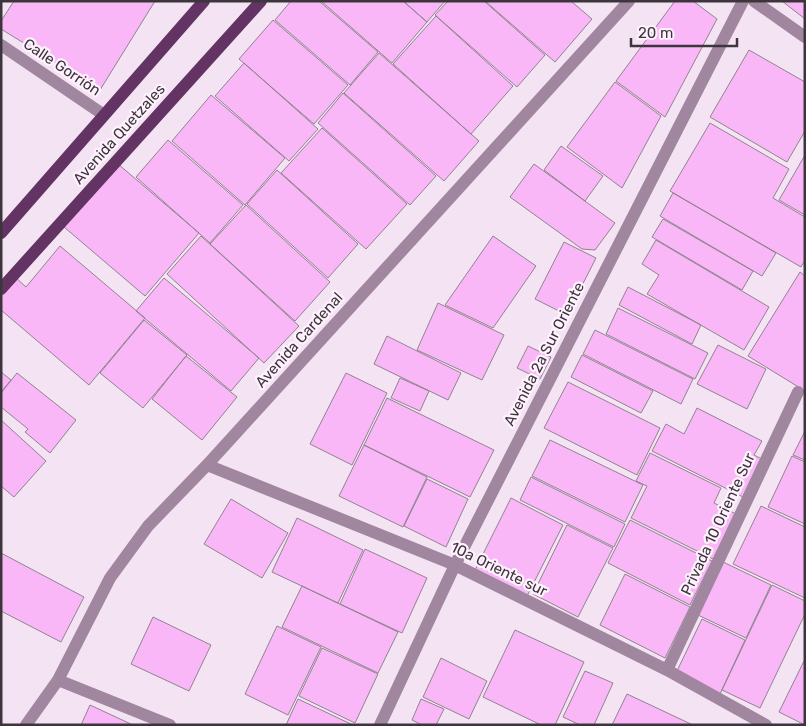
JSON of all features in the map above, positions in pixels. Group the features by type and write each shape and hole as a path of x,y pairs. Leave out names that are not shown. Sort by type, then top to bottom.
{"main road":[{"name":"Avenida Quetzales","path":"1,233 204,1"},
{"name":"Avenida Quetzales","path":"1,289 261,1"}],"street":[{"name":"Avenida Cardenal","path":"26,725 58,680 110,578 148,526 207,465 629,1"},
{"name":"Avenida 2a Sur Oriente","path":"380,725 455,565 743,1"},
{"path":"754,1 805,37"},
{"name":"Calle Gorrión","path":"1,45 104,115"},
{"name":"Privada 10 Oriente Sur","path":"667,670 798,392"},
{"name":"10a Oriente sur","path":"207,465 455,565 667,670 766,725"},
{"path":"58,680 170,725"}],"building":[{"path":"14,1 155,1 100,90 1,29 1,21"},
{"path":"291,1 319,1 378,52 350,85 275,20"},
{"path":"321,1 403,1 427,22 392,63"},
{"path":"403,1 445,1 427,22"},
{"path":"448,1 484,1 545,55 517,87 435,15"},
{"path":"485,1 571,1 592,19 555,62"},
{"path":"675,1 693,1 717,19 665,117 616,81"},
{"path":"782,1 805,1 805,19"},
{"path":"436,16 513,86 471,134 393,64"},
{"path":"273,20 348,85 314,124 239,59"},
{"path":"749,50 805,82 805,131 787,162 710,117"},
{"path":"379,53 479,141 444,181 344,93"},
{"path":"244,63 318,129 289,161 215,96"},
{"path":"615,82 661,116 622,188 567,147"},
{"path":"343,93 436,176 410,205 318,123"},
{"path":"211,95 285,158 245,205 172,141"},
{"path":"710,123 789,169 773,198 805,217 805,260 801,267 670,191"},
{"path":"322,128 407,204 366,249 281,173"},
{"path":"168,140 243,205 210,243 136,177"},
{"path":"561,146 603,176 585,201 544,170"},
{"path":"805,155 805,215 779,200"},
{"path":"118,164 199,233 145,296 64,227"},
{"path":"534,164 615,223 595,250 582,249 510,197"},
{"path":"277,170 358,244 328,278 247,204"},
{"path":"673,193 776,253 762,276 660,216"},
{"path":"246,205 330,282 295,321 210,244"},
{"path":"663,219 753,271 742,290 652,237"},
{"path":"201,236 299,326 264,363 167,274"},
{"path":"493,236 536,266 493,328 445,305"},
{"path":"656,240 769,307 744,350 647,294 659,275 642,264"},
{"path":"564,242 596,258 567,315 535,299"},
{"path":"60,246 145,318 89,385 1,310 1,294 15,277 26,287"},
{"path":"800,272 805,276 805,391 748,356"},
{"path":"164,278 259,358 231,391 136,311"},
{"path":"628,287 701,325 692,344 619,305"},
{"path":"438,303 504,335 482,380 417,350"},
{"path":"618,308 708,353 695,379 606,334"},
{"path":"144,320 187,355 143,408 100,373"},
{"path":"595,330 693,379 681,404 583,354"},
{"path":"387,336 461,373 448,400 374,364"},
{"path":"718,345 766,369 747,409 697,384"},
{"path":"528,346 551,357 540,379 517,368"},
{"path":"582,355 653,391 641,413 571,377"},
{"path":"186,356 237,397 202,440 152,399"},
{"path":"1,372 11,380 1,392"},
{"path":"17,373 76,420 50,453 25,432 28,429 1,407 1,393"},
{"path":"346,373 387,393 352,465 310,444"},
{"path":"400,378 429,391 420,411 391,398"},
{"path":"568,382 660,428 637,475 544,428"},
{"path":"387,398 494,450 470,497 364,445"},
{"path":"697,408 762,441 754,455 764,460 745,498 652,451 666,424 684,434"},
{"path":"1,420 46,461 14,497 1,486"},
{"path":"805,431 805,460 793,455"},
{"path":"550,440 643,485 625,522 532,476"},
{"path":"364,445 427,477 403,527 339,496"},
{"path":"650,453 721,488 714,503 736,514 713,559 631,518 647,486 636,481"},
{"path":"792,456 805,462 805,524 768,507"},
{"path":"531,477 625,524 614,547 520,500"},
{"path":"427,479 468,499 446,547 404,526"},
{"path":"511,498 563,525 527,596 475,570"},
{"path":"231,499 288,533 262,578 204,544"},
{"path":"761,506 805,527 805,598 733,564"},
{"path":"297,518 363,550 338,603 272,572"},
{"path":"630,520 712,561 690,605 608,563"},
{"path":"567,525 613,548 578,617 533,594"},
{"path":"365,549 427,578 402,633 340,604"},
{"path":"1,553 84,597 61,642 1,611"},
{"path":"723,562 771,585 746,638 698,615"},
{"path":"625,574 690,607 665,658 600,625"},
{"path":"772,585 805,601 805,614 760,708 722,690"},
{"path":"302,586 398,632 378,673 282,627"},
{"path":"153,617 211,645 189,691 131,664"},
{"path":"702,619 745,640 720,694 676,673"},
{"path":"277,626 321,647 288,715 245,694"},
{"path":"515,630 584,662 555,725 541,725 483,697"},
{"path":"322,648 378,674 355,723 299,696"},
{"path":"441,658 487,681 469,719 423,697"},
{"path":"805,661 805,725 779,712"},
{"path":"585,671 613,683 594,725 580,725 563,717"},
{"path":"627,694 693,725 612,725"},
{"path":"298,699 353,725 286,725"},
{"path":"421,699 444,709 436,725 422,725 412,720"},
{"path":"90,705 133,725 81,725"}]}
